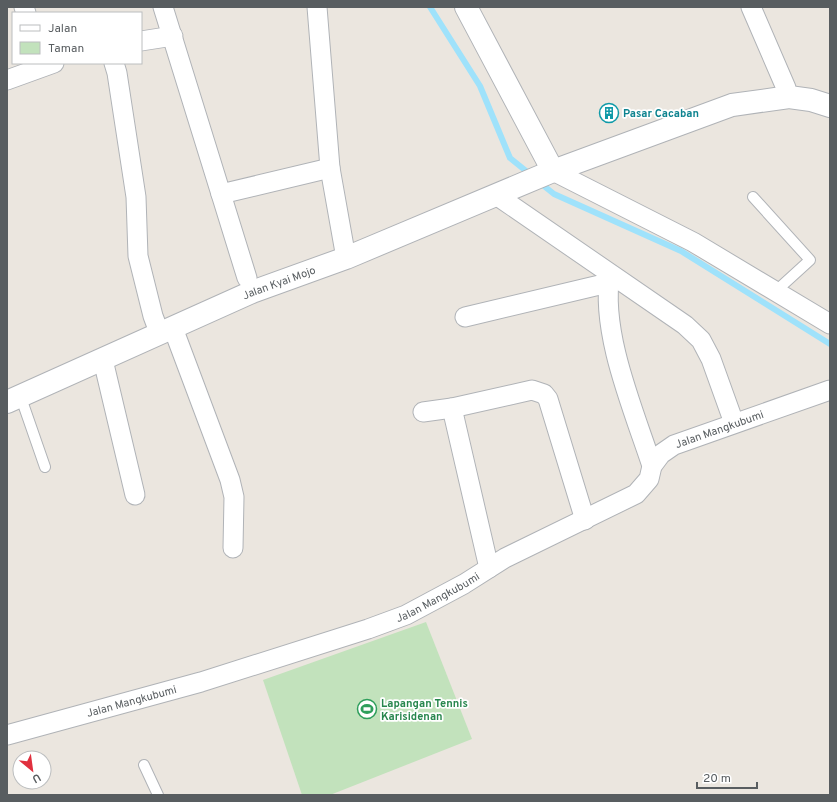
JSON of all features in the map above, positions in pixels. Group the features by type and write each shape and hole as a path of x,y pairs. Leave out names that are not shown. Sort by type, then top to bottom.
{"street":[{"path":"163,7 247,278"},
{"path":"317,7 330,168 346,258"},
{"path":"467,7 550,173 693,242 830,324"},
{"path":"752,7 786,88"},
{"path":"142,41 172,36"},
{"path":"7,80 48,64"},
{"path":"114,64 117,73 136,196 138,256 153,316 166,330 230,480 234,497 233,548"},
{"name":"Jalan Kyai Mojo","path":"14,399 252,292 346,258 550,173 732,105 789,97 811,100 830,106"},
{"path":"221,194 330,168"},
{"path":"504,193 609,279 685,325 701,340 711,359 734,423"},
{"path":"465,317 609,279"},
{"path":"609,279 610,320 613,340 624,381 652,466"},
{"path":"103,360 135,495"},
{"path":"423,412 452,408 532,390 544,394 548,399 585,520"},
{"name":"Jalan Mangkubumi","path":"7,735 201,682 368,628 406,614 430,603 489,568 636,494 649,479 652,466 666,449 734,423 830,390"},
{"path":"452,408 489,568"}],"lane":[{"path":"753,197 810,260 776,291"},
{"path":"14,399 45,467"},
{"path":"144,765 158,795"}],"green space":[{"name":"Lapangan Tennis Karisidenan","path":"426,622 472,739 330,795 302,795 263,680"}],"waterway":[{"path":"430,7 480,86 510,158 531,175"},
{"path":"539,182 554,194 681,251 830,344"}],"place":[{"name":"Pasar Cacaban","path":"609,113"},
{"name":"Lapangan Tennis Karisidenan","path":"367,709"}]}
